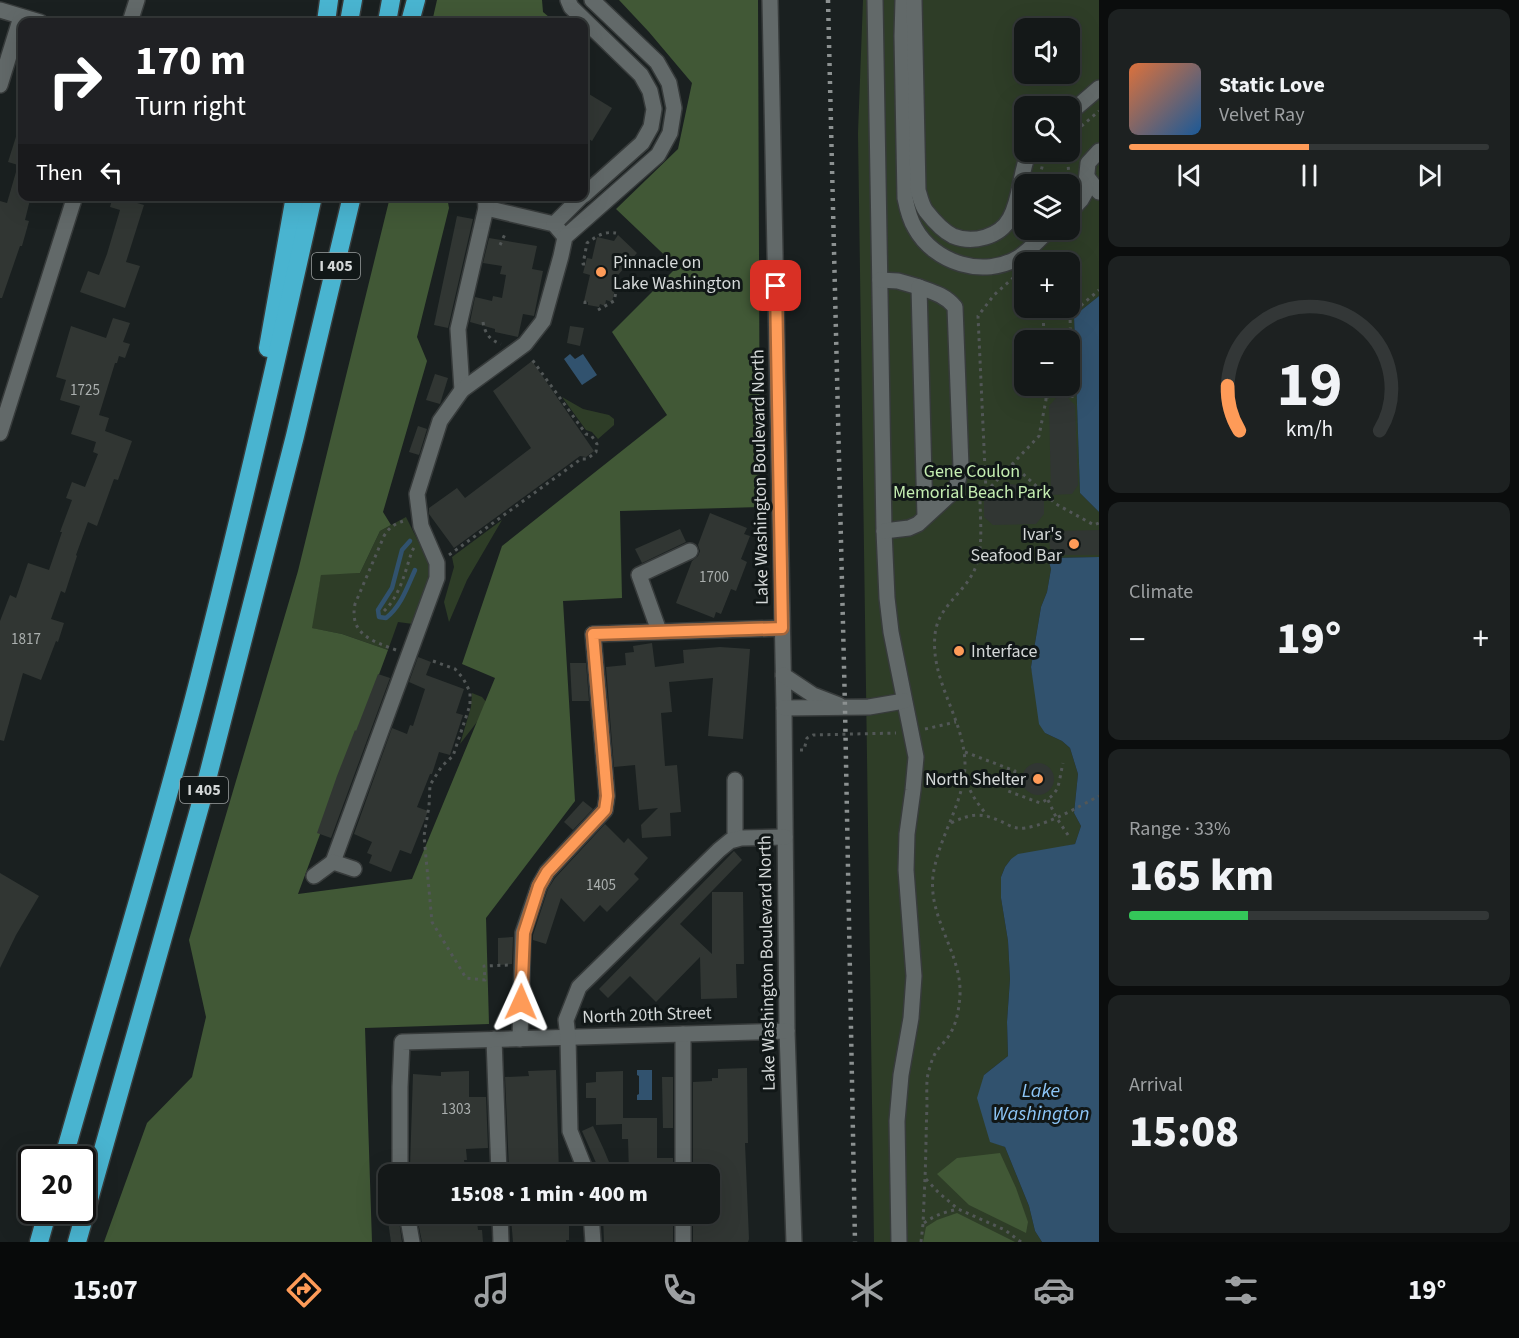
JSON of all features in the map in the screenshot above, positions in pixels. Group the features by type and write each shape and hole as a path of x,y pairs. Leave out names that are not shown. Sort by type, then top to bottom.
{"highway":[{"path":"327,18 330,0"},
{"path":"350,18 354,0"},
{"path":"388,18 391,0"},
{"path":"411,18 416,0"},
{"path":"245,491 294,201"},
{"name":"I 405","path":"67,1146 198,684 285,324 312,201"},
{"name":"I 405","path":"77,1242 202,799 264,563 351,201"},
{"path":"320,335 360,201"},
{"path":"39,1242 44,1224"}],"street":[{"path":"131,18 137,0"},
{"path":"568,0 571,7 582,18"},
{"path":"314,876 333,862 437,578 437,563 421,526 417,494 440,421 462,390 525,344 543,321 565,237 658,155 670,133 674,108 669,83 657,63 592,0"},
{"name":"Lake Washington Boulevard North","path":"770,0 784,708 787,1031 794,1242"},
{"path":"875,0 886,598 916,757 907,834 906,870 914,976 911,1018 901,1075 897,1121 899,1242"},
{"path":"903,0 905,198 915,228 927,244 948,259 971,266 988,267 1007,263 1020,257 1039,240"},
{"path":"914,0 918,190 924,209 937,224 952,235 968,239 986,237 1002,228 1010,218 1025,162"},
{"path":"0,10 25,18"},
{"path":"588,24 641,75 650,91 654,109 651,127 642,143 588,192"},
{"path":"0,85 18,27"},
{"path":"1080,104 1099,88"},
{"path":"1080,200 1085,193 1099,151"},
{"path":"1091,172 1099,192"},
{"path":"0,433 73,201"},
{"path":"554,224 578,201"},
{"path":"462,390 458,328 485,202 554,224 565,237"},
{"path":"880,280 898,281 940,294 955,307 961,466 956,489 918,524 909,528 884,531"},
{"path":"919,287 925,517"},
{"path":"659,631 639,575 690,551"},
{"path":"520,1038 524,933 539,886 547,872 605,810 607,796 593,634 782,628"},
{"path":"783,675 801,688 845,708"},
{"path":"784,708 869,707 904,701"},
{"path":"735,780 735,839"},
{"path":"583,1164 570,1131 566,1020 579,987 730,841 741,838 785,837"},
{"path":"333,862 354,869"},
{"name":"North 20th Street","path":"400,1164 399,1099 402,1042 787,1031"},
{"path":"682,1034 683,1164"},
{"path":"494,1039 499,1164"},
{"path":"409,1224 412,1242"},
{"path":"500,1224 501,1242"},
{"path":"592,1224 593,1242"},
{"path":"683,1224 683,1242"}],"path":[{"path":"1080,127 1099,111"},
{"path":"500,245 506,232"},
{"path":"585,264 583,264 588,243 599,234 616,233"},
{"path":"986,492 978,316 994,295 1014,278"},
{"path":"598,310 614,302 618,283"},
{"path":"1080,306 1099,290"},
{"path":"483,322 488,337 508,347"},
{"path":"448,556 580,459 588,459 596,452 597,444 591,435 586,434 530,357"},
{"path":"921,1242 927,1077 934,1054 949,1035 957,1017 960,994 959,978 933,896 933,877 959,796 964,772 964,752 960,733 939,675 934,653 935,633 940,616 970,578 977,563 980,541 980,498 1039,436 1046,397 1059,396"},
{"path":"1012,464 1056,504 1094,525 1099,523"},
{"path":"408,656 365,636 354,622 353,613 359,594 389,528 397,523 420,517"},
{"path":"384,611 391,604 399,589 412,551 416,544 426,537"},
{"path":"433,661 455,669 464,678 470,692 470,705 453,756 442,766 430,785 424,836 432,922 466,978 484,980 484,966 498,966"},
{"path":"921,730 956,722"},
{"path":"800,750 804,750 807,738 813,735 902,733"},
{"path":"964,752 1015,771 1008,791 1040,803 1051,799 1056,792 1063,763"},
{"path":"964,772 974,799 987,815"},
{"path":"949,824 962,818 987,815 1016,828 1034,827 1099,796"},
{"path":"1048,800 1068,835"},
{"path":"925,1178 958,1209 1005,1230 1021,1242"},
{"path":"923,1224 941,1213 958,1209"}],"green space":[{"path":"437,0 542,0 543,12 550,18 433,18"},
{"path":"619,0 758,0 760,507 620,511 622,598 563,601 575,801 486,918 489,1024 365,1028 372,1242 104,1242 147,1123 192,1077 206,1017 189,940 298,571 389,201 448,201 449,208 417,337 427,361 383,512 391,525 380,531 360,573 321,575 312,628 342,634 388,650 298,894 412,879 495,678 462,664 502,546 667,415 612,332 677,267 616,209 678,149 692,83"},
{"name":"Gene Coulon Memorial Beach Park","path":"863,0 1099,0 1099,296 1080,311 1080,252 1014,252 1014,318 1074,318 1074,330 1014,330 1014,396 1077,396 1080,493 1099,512 1099,557 1049,558 1051,569 1047,592 1041,607 1031,667 1045,733 1062,741 1070,748 1078,774 1074,813 1081,826 1075,844 1011,859 1001,877 1001,898 1008,941 1010,979 1007,1022 1008,1056 984,1075 990,1141 1005,1147 1029,1206 1035,1231 1042,1242 874,1242 858,133"},
{"path":"562,397 583,409 609,415 614,419 614,425 598,439 592,432 586,430"},
{"path":"406,517 431,567 430,579 413,624 398,622 388,650 342,634 311,628 321,574 360,573 380,531"},
{"path":"502,520 467,580 449,622 444,602 454,567 452,557"},
{"path":"472,693 482,697 487,703 480,718 460,744 471,707"},
{"path":"1000,1153 1028,1222 1026,1233 969,1205 937,1174 957,1158"},
{"path":"957,1213 1015,1242 923,1242 926,1227 937,1220"}],"water":[{"path":"1099,296 1099,512 1080,493 1077,396 1080,396 1080,330 1074,330 1074,318 1080,318 1080,311"},
{"path":"570,354 575,359 583,354 597,375 582,385 564,359"},
{"name":"Lake Washington","path":"1099,557 1099,1242 1042,1242 1035,1231 1029,1206 1005,1147 990,1142 977,1098 984,1075 1008,1056 1007,1022 1010,979 1008,941 1001,898 1001,877 1005,867 1018,854 1075,844 1081,826 1074,813 1078,774 1070,748 1062,741 1045,733 1039,724 1031,667 1041,607 1047,592 1051,569 1048,558"},
{"path":"637,1070 652,1070 652,1100 637,1100 639,1076"}],"building":[{"path":"588,93 612,108 592,141 588,138"},
{"path":"18,130 18,165 8,162"},
{"path":"18,165 18,201 30,201 25,220 29,221 22,246 20,246 2,298 0,298 0,201 7,203"},
{"path":"112,201 130,201 144,205 126,262 140,266 125,308 80,292 88,271 99,275 107,254 120,210 110,207"},
{"path":"457,216 473,219 448,328 434,325"},
{"name":"Pinnacle on Lake Washington","path":"618,235 637,253 618,275 612,302 606,300 605,306 600,304 599,307 588,305 588,302 584,301 590,275 583,273 587,258 592,259 597,237 614,241"},
{"path":"489,238 537,246 532,269 543,271 534,316 523,314 518,337 495,332 495,329 470,322 475,297 492,301 493,296 502,298 506,275 500,274 502,266 483,263"},
{"path":"113,318 130,323 123,342 130,344 125,358 119,356 115,363 99,415 109,418 105,431 132,441 118,480 114,479 97,526 88,522 65,593 61,591 51,619 64,623 58,642 56,641 41,680 23,673 4,741 0,740 0,621 10,595 16,598 28,563 49,570 72,500 66,498 72,482 85,487 98,454 93,452 96,442 71,434 80,406 60,400 66,380 56,377 71,326 106,338"},
{"path":"570,326 584,328 580,346 567,343"},
{"path":"532,361 594,451 586,457 580,456 454,548 429,514 429,508 457,488 465,498 531,448 493,391"},
{"path":"435,374 448,378 440,404 426,400"},
{"path":"1057,397 1067,397 1075,405 1078,485 1072,494 1051,495 1049,406"},
{"path":"418,426 427,429 419,455 409,452"},
{"path":"1010,484 1018,485 1025,492 1034,491 1044,501 1044,514 1036,524 993,525 984,517 984,501 993,492 1002,493"},
{"path":"710,513 747,528 744,534 750,536 741,559 747,562 736,591 731,589 721,614 716,612 714,618 676,603 692,561 700,551 698,545"},
{"path":"680,529 686,542 642,563 635,549"},
{"name":"Ivar's Seafood Bar","path":"1099,530 1099,555 1057,555 1050,548 1049,539 1055,531"},
{"path":"652,643 655,667 684,663 683,650 720,647 750,649 743,739 708,736 713,678 669,682 672,712 661,713 665,766 677,765 681,812 670,813 671,836 642,838 641,825 658,808 639,810 635,765 614,767 606,667 626,665 625,653 634,652 633,646"},
{"path":"418,657 431,662 426,675 464,689 456,713 463,715 450,755 439,752 417,807 428,811 411,854 400,850 391,872 369,863 372,855 367,853 372,842 354,834 392,728 407,734 410,725 413,726 425,689 409,682"},
{"path":"570,663 586,663 589,701 572,701"},
{"path":"378,674 390,678 331,838 317,833"},
{"name":"North Shelter","path":"1038,763 1050,767 1054,779 1050,791 1038,795 1026,791 1022,779 1026,767"},
{"path":"583,801 593,809 573,830 564,822"},
{"path":"605,824 624,843 628,838 648,858 634,874 639,879 607,912 600,905 584,922 561,898 546,944 533,940 548,889 555,878"},
{"path":"734,851 742,860 680,924 712,954 712,892 743,892 744,964 736,964 737,998 701,999 700,957 656,1002 630,976 608,998 599,989"},
{"path":"0,873 39,896 0,968"},
{"path":"513,937 512,964 498,965 498,938"},
{"path":"747,1068 748,1143 745,1143 748,1242 693,1242 693,1224 720,1224 720,1164 693,1164 693,1082 712,1081 712,1078 718,1078 718,1069"},
{"path":"556,1070 559,1164 509,1164 505,1077 529,1076 528,1071"},
{"path":"469,1071 469,1097 486,1097 488,1148 466,1149 467,1160 464,1160 465,1164 410,1164 413,1074 441,1076 441,1072"},
{"path":"623,1071 623,1118 657,1118 657,1158 673,1158 673,1164 629,1164 628,1139 622,1139 622,1124 596,1125 596,1098 586,1098 586,1083 596,1082 596,1072"},
{"path":"662,1077 673,1077 673,1128 663,1128"},
{"path":"593,1126 610,1164 597,1164 582,1131"},
{"path":"388,1224 399,1224 402,1242 391,1242"},
{"path":"418,1224 477,1224 478,1230 482,1230 483,1242 422,1242"},
{"path":"512,1224 569,1224 569,1240 566,1242 513,1242"},
{"path":"603,1224 673,1224 673,1242 604,1242"}],"waterway":[{"path":"410,541 402,550 392,588 378,610 379,617 386,618 396,608 415,570"}],"railway":[{"path":"828,0 855,1242"}],"place":[{"name":"Pinnacle on Lake Washington","path":"601,272"},
{"name":"Ivar's Seafood Bar","path":"1074,544"},
{"name":"Interface","path":"959,651"},
{"name":"North Shelter","path":"1038,779"}],"route":[{"path":"521,1002 524,933 539,886 547,872 605,810 607,796 593,634 782,628 776,286"}]}
